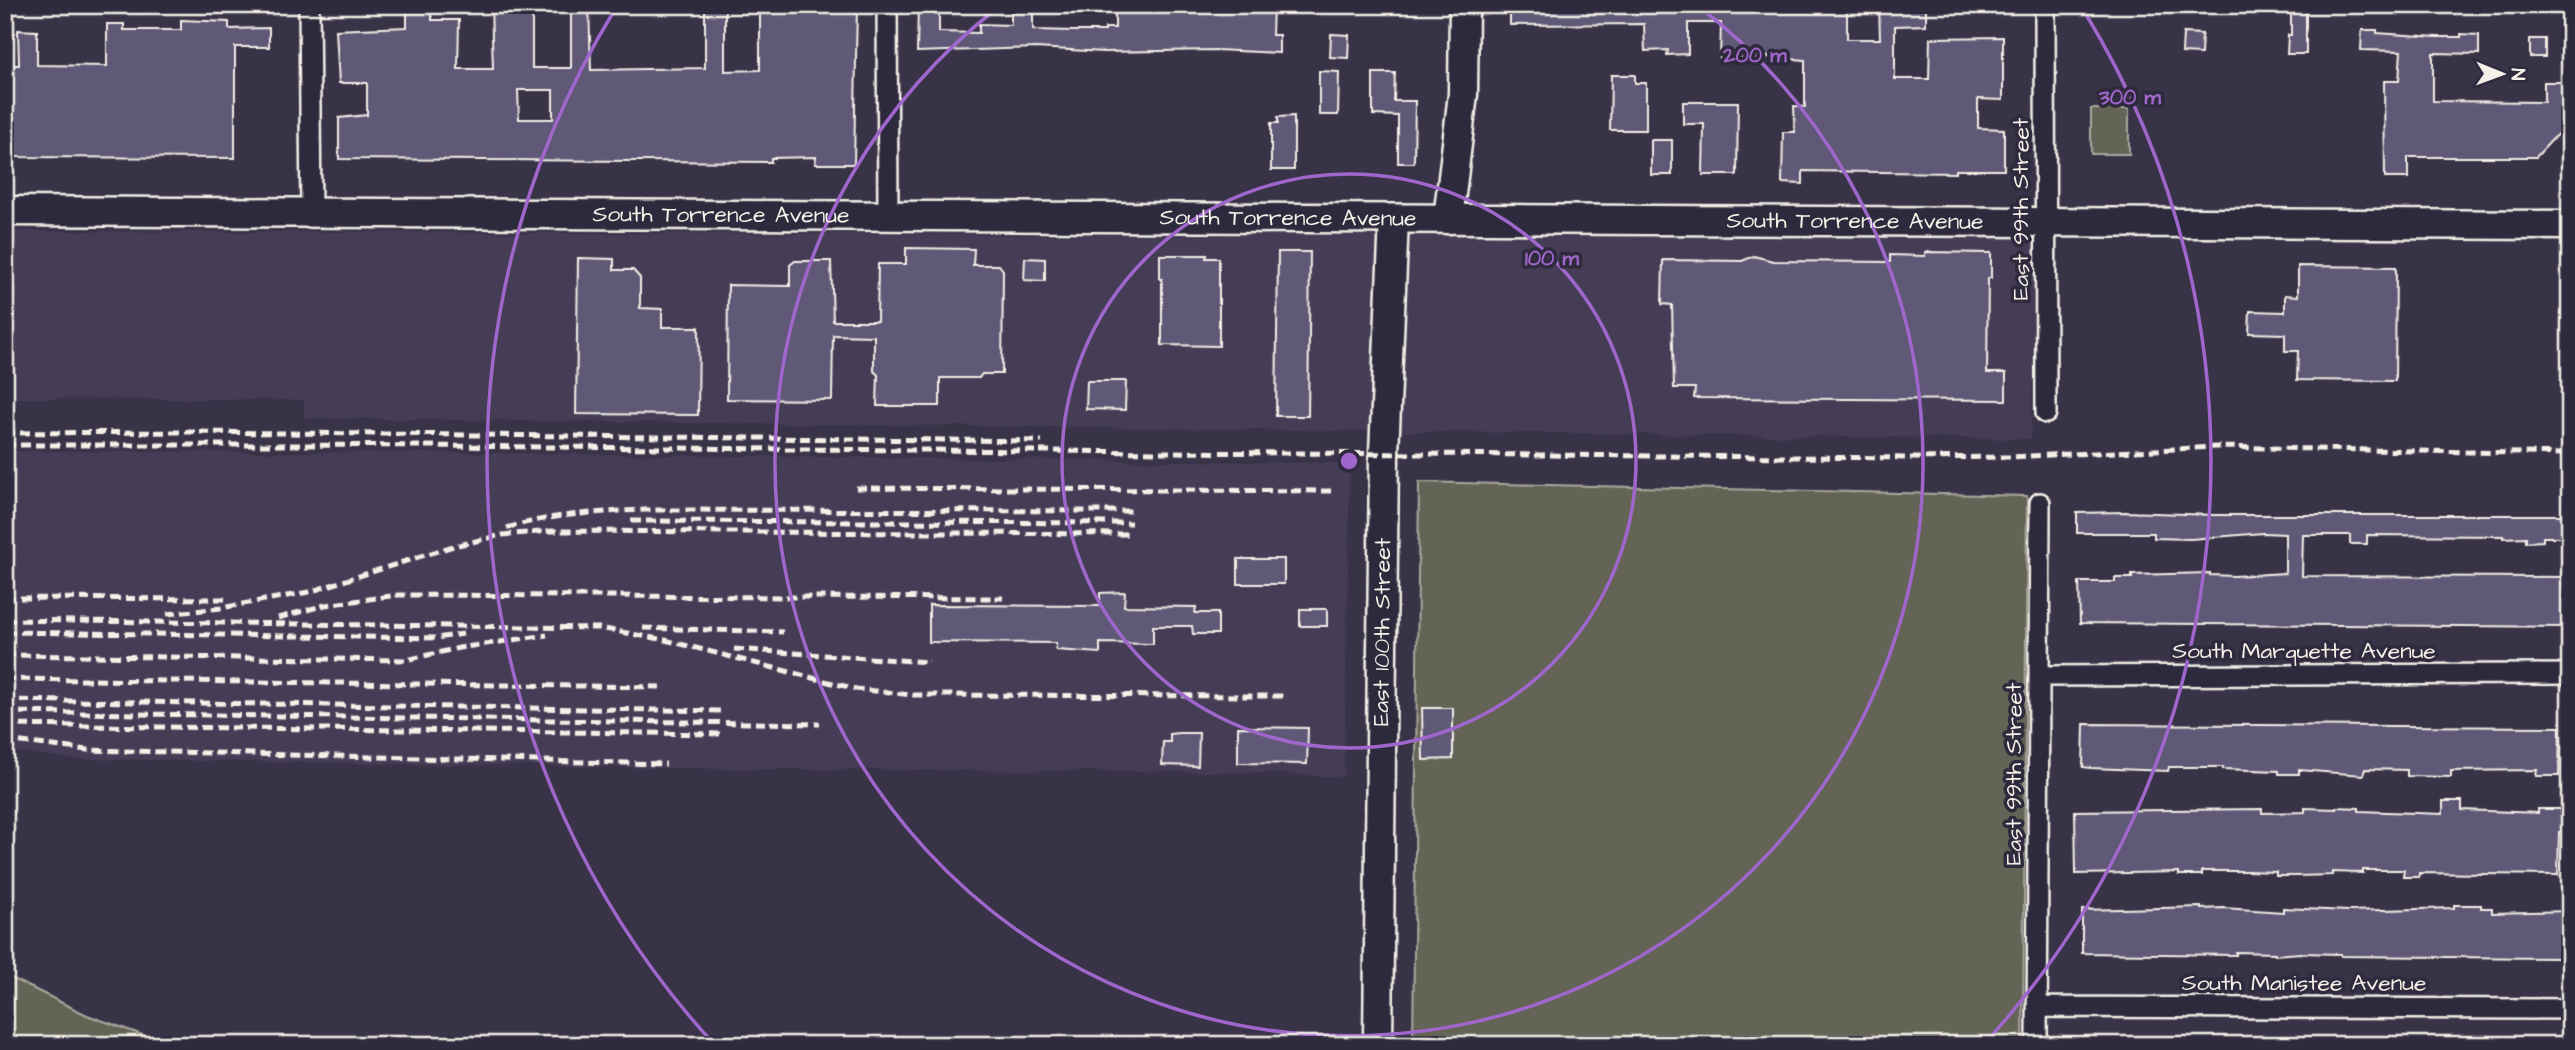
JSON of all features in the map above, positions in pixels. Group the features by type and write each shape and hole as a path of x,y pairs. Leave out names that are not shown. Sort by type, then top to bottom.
{"main road":[{"path":"1448,219 1463,94 1464,5"},
{"name":"South Torrence Avenue","path":"5,211 2570,225"},
{"name":"East 100th Street","path":"1378,1045 1384,453 1394,219"}],"street":[{"path":"309,5 311,212"},
{"path":"887,5 888,216"},
{"name":"East 99th Street","path":"2045,5 2046,413"},
{"name":"East 99th Street","path":"2038,1045 2040,503"},
{"name":"South Marquette Avenue","path":"2039,676 2570,674"},
{"name":"South Manistee Avenue","path":"2038,1007 2570,1009"}],"shaded area":[{"path":"5,231 2037,238 2031,439 304,418 304,400 5,398"},
{"path":"5,451 502,453 1350,463 1344,777 1242,772 739,769 73,759 5,750"}],"green space":[{"path":"2091,109 2129,109 2129,154 2091,154"},
{"path":"1419,482 2027,496 2023,1045 1413,1045"},
{"path":"5,975 87,1015 170,1045 5,1045"}],"building":[{"path":"407,5 432,5 432,20 459,20 458,69 493,69 491,5 532,5 532,68 571,68 571,5 589,5 591,70 705,68 705,5 725,5 725,71 760,70 760,5 857,5 854,164 815,164 816,157 771,158 771,162 339,159 339,118 367,115 367,83 339,83 336,30 407,27","holes":["518,90 553,90 553,119 519,119"]},
{"path":"918,5 939,5 939,32 979,33 979,24 1011,25 1011,5 1033,5 1035,30 1105,31 1105,28 1115,28 1115,5 1273,5 1272,35 1279,35 1279,53 1216,50 1104,52 1036,48 917,52"},
{"path":"1510,5 1847,5 1847,39 1880,39 1879,5 1926,5 1926,25 1895,26 1895,79 1929,79 1930,38 2003,37 2003,100 1978,99 1978,128 2004,129 2004,170 1956,170 1956,173 1803,171 1803,184 1782,183 1783,132 1795,132 1794,106 1805,107 1805,60 1772,57 1720,59 1721,23 1688,23 1688,54 1667,55 1668,50 1645,51 1644,24 1510,25"},
{"path":"2291,5 2306,5 2306,54 2287,54 2288,35 2291,35"},
{"path":"181,20 229,22 229,29 269,28 269,47 235,47 235,158 5,155 7,65 19,65 18,30 37,31 37,65 107,66 107,24 124,24 124,30 181,30"},
{"path":"2362,30 2437,37 2479,35 2479,54 2433,53 2433,101 2544,102 2544,82 2569,82 2569,127 2564,127 2536,157 2408,157 2408,178 2385,178 2384,81 2399,81 2401,51 2361,50"},
{"path":"2183,33 2202,34 2201,54 2182,53"},
{"path":"1331,34 1349,35 1348,58 1330,57"},
{"path":"2530,39 2545,39 2545,57 2530,57"},
{"path":"1319,71 1339,72 1338,115 1319,115"},
{"path":"1373,73 1395,73 1394,101 1415,101 1414,163 1398,163 1398,116 1373,115"},
{"path":"1611,75 1635,75 1635,83 1646,83 1646,130 1610,130"},
{"path":"1683,102 1738,102 1737,175 1703,175 1704,124 1683,124"},
{"path":"1294,116 1294,170 1271,170 1271,123 1278,123 1278,117"},
{"path":"1651,140 1672,140 1672,175 1651,175"},
{"path":"906,248 974,249 973,265 999,265 1003,270 1002,374 982,374 979,378 940,378 940,406 877,406 878,375 874,371 874,336 833,335 832,400 727,399 728,285 790,286 790,265 795,261 831,261 833,321 877,321 878,264 906,264"},
{"path":"1278,252 1310,252 1308,416 1276,416"},
{"path":"1925,252 1991,253 1991,278 1988,278 1987,373 2006,373 2006,400 1694,398 1695,388 1674,388 1672,305 1662,304 1663,260 1742,261 1754,256 1773,261 1890,262 1890,255 1925,256"},
{"path":"1160,255 1207,255 1206,258 1219,258 1219,346 1162,345"},
{"path":"578,258 614,259 614,270 633,270 640,278 640,308 662,309 662,327 699,327 698,415 576,414"},
{"path":"1025,258 1045,259 1045,281 1024,280"},
{"path":"2298,266 2396,267 2395,381 2297,380 2298,351 2285,351 2285,334 2249,333 2250,311 2285,312 2285,295 2298,296"},
{"path":"1087,381 1126,381 1125,410 1086,409"},
{"path":"2077,513 2214,515 2568,515 2567,537 2543,537 2543,541 2526,542 2526,537 2503,536 2367,535 2367,544 2350,544 2350,535 2303,535 2302,576 2569,577 2569,627 2080,623 2079,582 2115,582 2115,578 2132,578 2132,575 2210,573 2234,576 2285,573 2285,534 2263,533 2191,539 2154,538 2154,533 2077,533"},
{"path":"1238,559 1284,559 1284,584 1238,584"},
{"path":"1125,592 1124,606 1196,607 1195,613 1218,613 1218,634 1193,634 1192,626 1153,626 1153,644 1100,643 1100,653 1056,650 1056,643 929,642 929,605 1100,606 1100,593"},
{"path":"1300,609 1327,609 1327,626 1300,626"},
{"path":"1422,708 1453,708 1453,759 1423,760"},
{"path":"2084,724 2560,727 2559,776 2536,776 2537,770 2451,771 2451,777 2407,776 2407,770 2365,769 2363,775 2299,770 2299,774 2279,774 2279,771 2223,767 2169,767 2168,771 2090,768 2083,767"},
{"path":"1238,727 1308,728 1307,764 1238,763"},
{"path":"1199,733 1198,766 1162,765 1163,742 1170,742 1170,734"},
{"path":"2443,801 2462,801 2462,810 2538,813 2538,809 2560,809 2560,813 2570,813 2570,833 2559,832 2558,875 2419,873 2419,877 2403,877 2404,870 2363,870 2363,873 2332,872 2332,875 2296,876 2247,871 2202,871 2202,875 2179,875 2179,872 2076,874 2075,811 2262,809 2262,813 2305,812 2305,808 2336,807 2359,808 2359,811 2443,814"},
{"path":"2454,905 2481,905 2481,908 2492,908 2492,913 2570,911 2570,954 2559,954 2559,958 2341,956 2300,953 2275,955 2236,952 2236,955 2082,953 2082,910 2201,907 2283,912 2283,908 2348,911 2454,908"}],"railway":[{"path":"5,433 190,432 1042,441"},
{"path":"5,445 1912,458 2010,457 2217,447 2570,454"},
{"path":"856,488 1334,491"},
{"path":"507,528 558,517 645,510 1131,511"},
{"path":"631,521 1131,523"},
{"path":"167,614 221,608 309,592 450,547 502,535 552,531 1131,534"},
{"path":"278,618 325,605 398,595 1003,598"},
{"path":"5,598 226,599"},
{"path":"5,620 599,628 665,640 856,689 913,695 1283,696"},
{"path":"643,628 783,632"},
{"path":"5,632 437,638 463,634"},
{"path":"5,655 406,660 459,648 547,635"},
{"path":"734,649 929,662"},
{"path":"5,679 665,687"},
{"path":"5,700 722,711"},
{"path":"5,712 820,724"},
{"path":"5,725 722,734"},
{"path":"5,740 87,750 666,764"}]}
